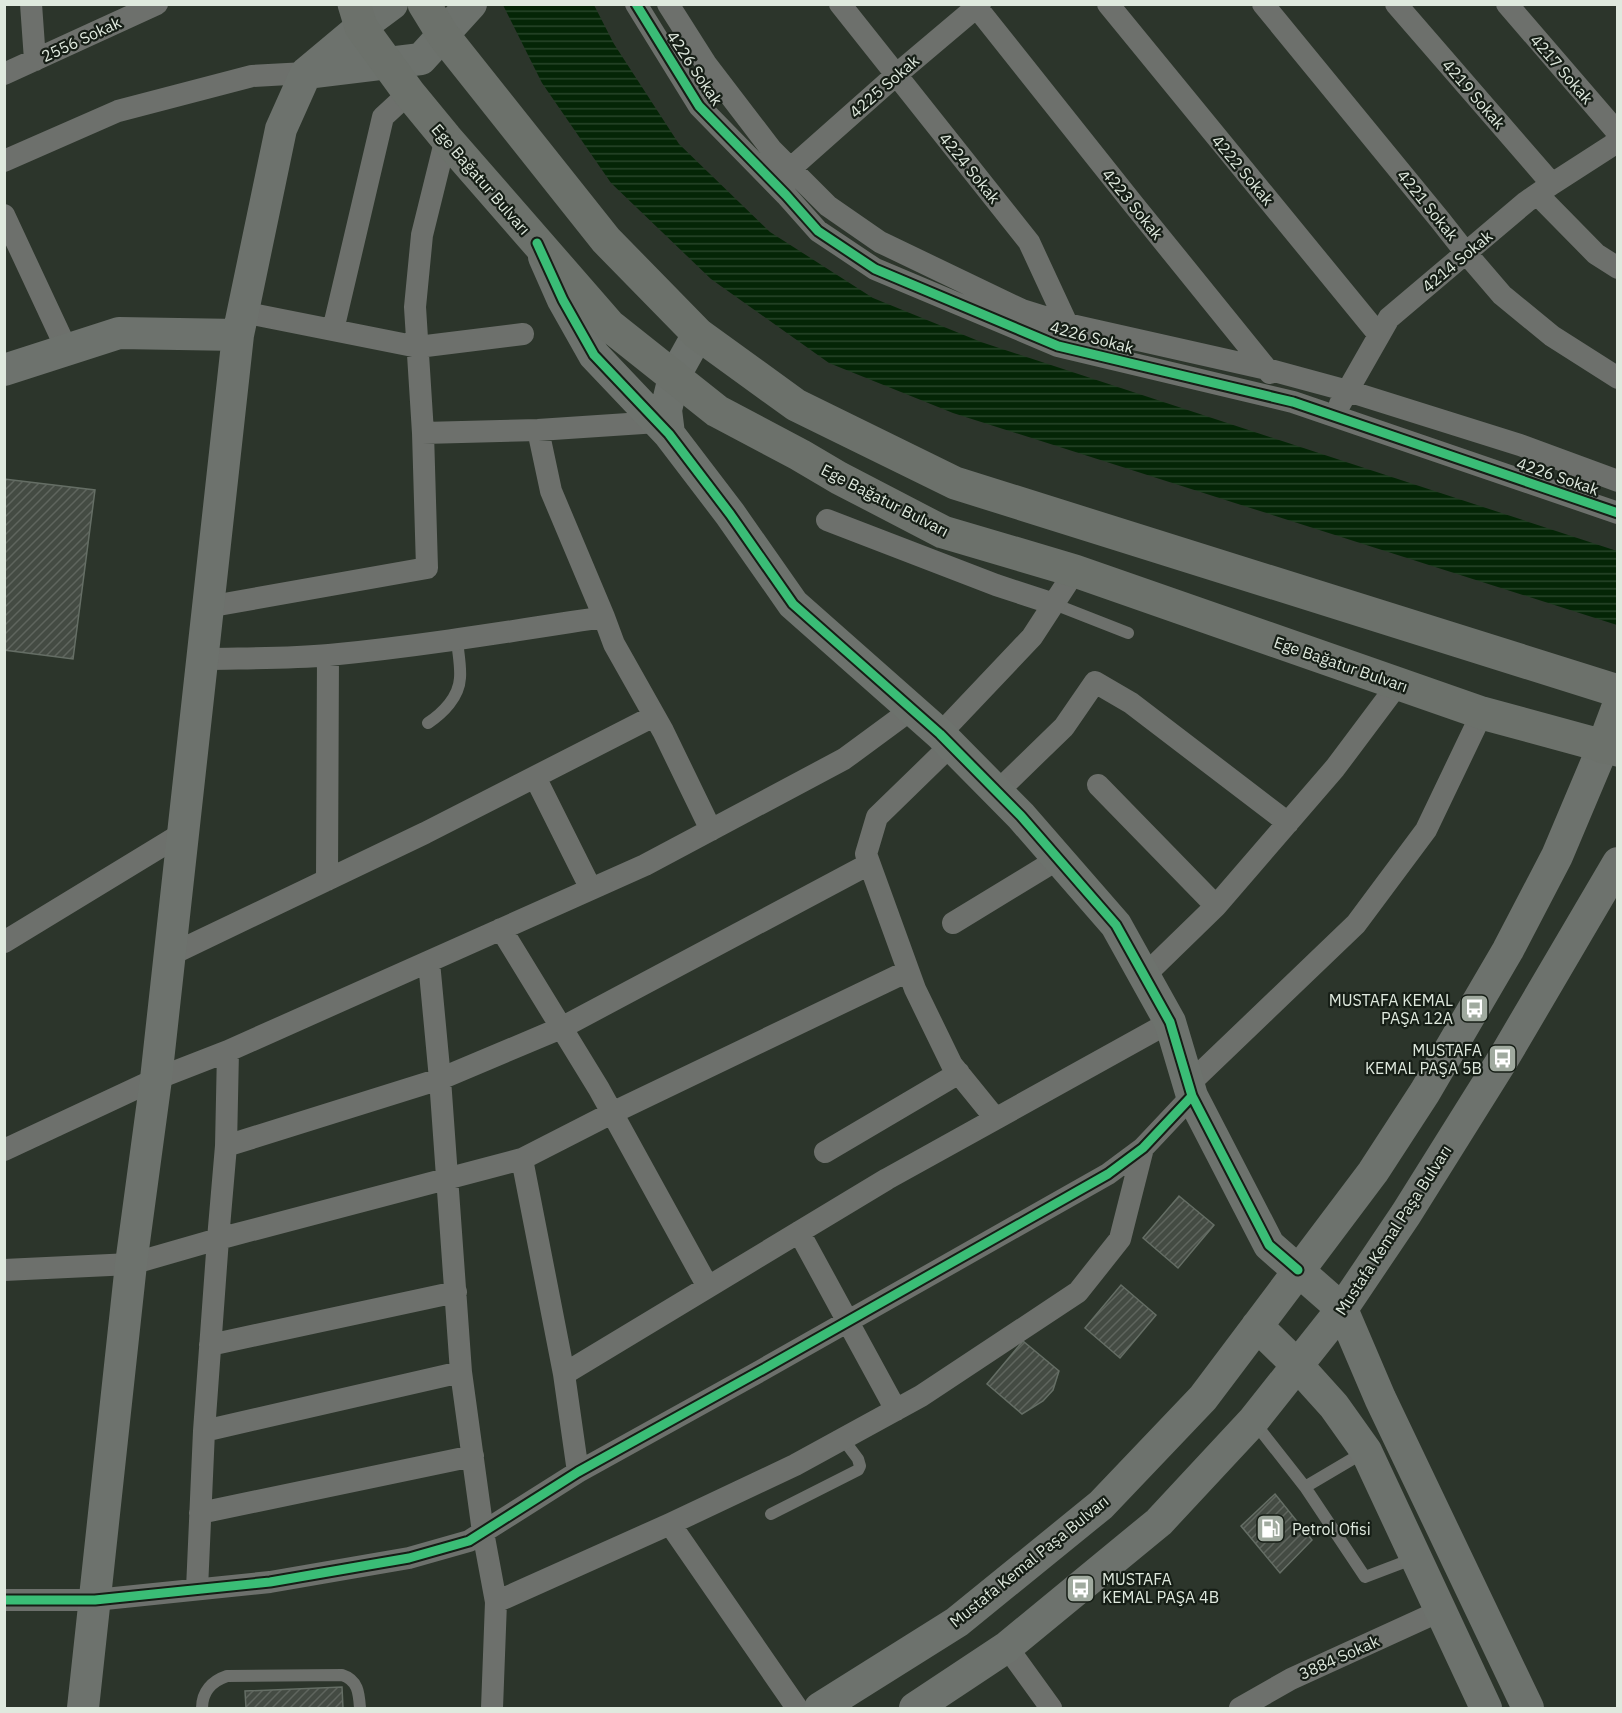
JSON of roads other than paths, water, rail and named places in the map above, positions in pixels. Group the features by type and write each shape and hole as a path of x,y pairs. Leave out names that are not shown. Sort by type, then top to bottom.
{"main road":[{"path":"83,1708 131,1264 156,1079 240,323 281,129 306,73 357,16 392,4"},
{"path":"424,4 443,35 606,240 698,334 796,405 955,483 1617,692"},
{"path":"306,73 421,59 471,4"},
{"name":"Ege Bağatur Bulvarı","path":"357,16 387,64 409,93 610,326 717,411 944,532 1075,572 1482,713 1610,748"},
{"path":"537,243 563,300 594,355 664,428 730,514 793,604 946,740 997,792 1116,925 1170,1022 1190,1090 1269,1245 1342,1309 1380,1398 1528,1708"},
{"path":"4,370 119,333 240,323"},
{"path":"664,428 674,377 698,334"},
{"name":"Mustafa Kemal Paşa Bulvarı","path":"820,1708 957,1622 1101,1505 1203,1398 1373,1172 1425,1092 1508,950 1557,856 1610,748 1617,707"},
{"name":"Mustafa Kemal Paşa Bulvarı","path":"915,1708 1007,1647 1159,1522 1253,1421 1342,1309 1406,1214 1609,884 1617,863"},
{"path":"1257,1326 1334,1406 1365,1450 1486,1708"}],"street":[{"path":"31,4 35,60"},
{"name":"2556 Sokak","path":"4,74 157,4"},
{"name":"4226 Sokak","path":"636,4 699,106 818,231 875,269 1058,346 1293,402 1617,513"},
{"path":"668,4 706,64 771,149 828,206 880,242 1022,310 1067,324 1266,369 1348,391 1520,445 1617,481"},
{"name":"4224 Sokak","path":"840,4 1029,242 1067,324"},
{"name":"4222 Sokak","path":"1108,4 1379,335"},
{"name":"4221 Sokak","path":"1263,4 1502,295 1552,336 1617,378"},
{"name":"4219 Sokak","path":"1396,4 1596,254 1617,268"},
{"name":"4217 Sokak","path":"1507,4 1616,143"},
{"name":"4225 Sokak","path":"790,169 977,6"},
{"name":"4223 Sokak","path":"977,6 1119,187 1293,402"},
{"path":"4,161 118,111 252,75 306,73"},
{"path":"333,330 383,117 409,93"},
{"path":"207,607 427,568 423,433 415,307 422,235 446,138"},
{"name":"4214 Sokak","path":"1334,416 1389,318 1527,202 1616,143"},
{"path":"4,216 67,350"},
{"path":"240,323 333,330 418,346 523,334"},
{"path":"1058,346 1067,324"},
{"path":"423,433 664,428"},
{"path":"538,430 551,491 614,645 654,716 711,830"},
{"path":"827,520 996,585 1054,604"},
{"path":"995,1118 952,1065 919,998 866,854 877,817 1032,638 1075,572"},
{"path":"202,659 328,655 457,640 604,617"},
{"path":"327,880 328,655"},
{"path":"997,792 1064,727 1095,682 1131,704 1288,823"},
{"path":"1144,976 1216,906 1335,768 1398,684"},
{"path":"4,1150 156,1079 228,1051 645,865 844,759 912,709"},
{"path":"4,1600 94,1600 270,1582 408,1558 469,1541 578,1472 1108,1174 1143,1148 1190,1090 1356,924 1426,830 1482,713"},
{"path":"168,956 327,880 654,716"},
{"path":"535,777 591,889"},
{"path":"1098,785 1216,906"},
{"path":"4,942 183,833"},
{"path":"953,923 1058,859"},
{"path":"226,1146 440,1079 561,1028 869,864"},
{"path":"501,929 612,1113 708,1287"},
{"path":"429,962 440,1079 461,1372 483,1532 496,1602 492,1708"},
{"path":"4,1270 131,1264 522,1159 612,1113 908,971"},
{"path":"564,1374 887,1179 1170,1022"},
{"path":"197,1590 204,1431 226,1146 228,1051"},
{"path":"825,1152 958,1073"},
{"path":"496,1602 795,1465 921,1396 1077,1292 1120,1239 1143,1148"},
{"path":"522,1159 564,1374 578,1472"},
{"path":"800,1232 896,1410"},
{"path":"210,1346 456,1292"},
{"path":"204,1431 461,1372"},
{"path":"200,1513 472,1456"},
{"path":"670,1524 797,1708"},
{"name":"3884 Sokak","path":"1240,1708 1291,1679 1440,1611"},
{"path":"1007,1647 1051,1708"}],"lane":[{"path":"1054,604 1128,633"},
{"path":"428,723 446,708 457,689 460,679 457,640"},
{"path":"1253,1421 1305,1487 1365,1576 1415,1558"},
{"path":"771,1514 858,1470 860,1466 858,1460 843,1438"},
{"path":"1305,1487 1365,1450"},
{"path":"202,1708 202,1701 210,1686 227,1676 342,1675 356,1685 359,1691 360,1708"}],"place":[{"name":"MUSTAFA KEMAL PAŞA 12A","path":"1474,1009"},
{"name":"MUSTAFA KEMAL PAŞA 5B","path":"1503,1059"},
{"name":"Petrol Ofisi","path":"1271,1529"},
{"name":"MUSTAFA KEMAL PAŞA 4B","path":"1081,1588"}]}
